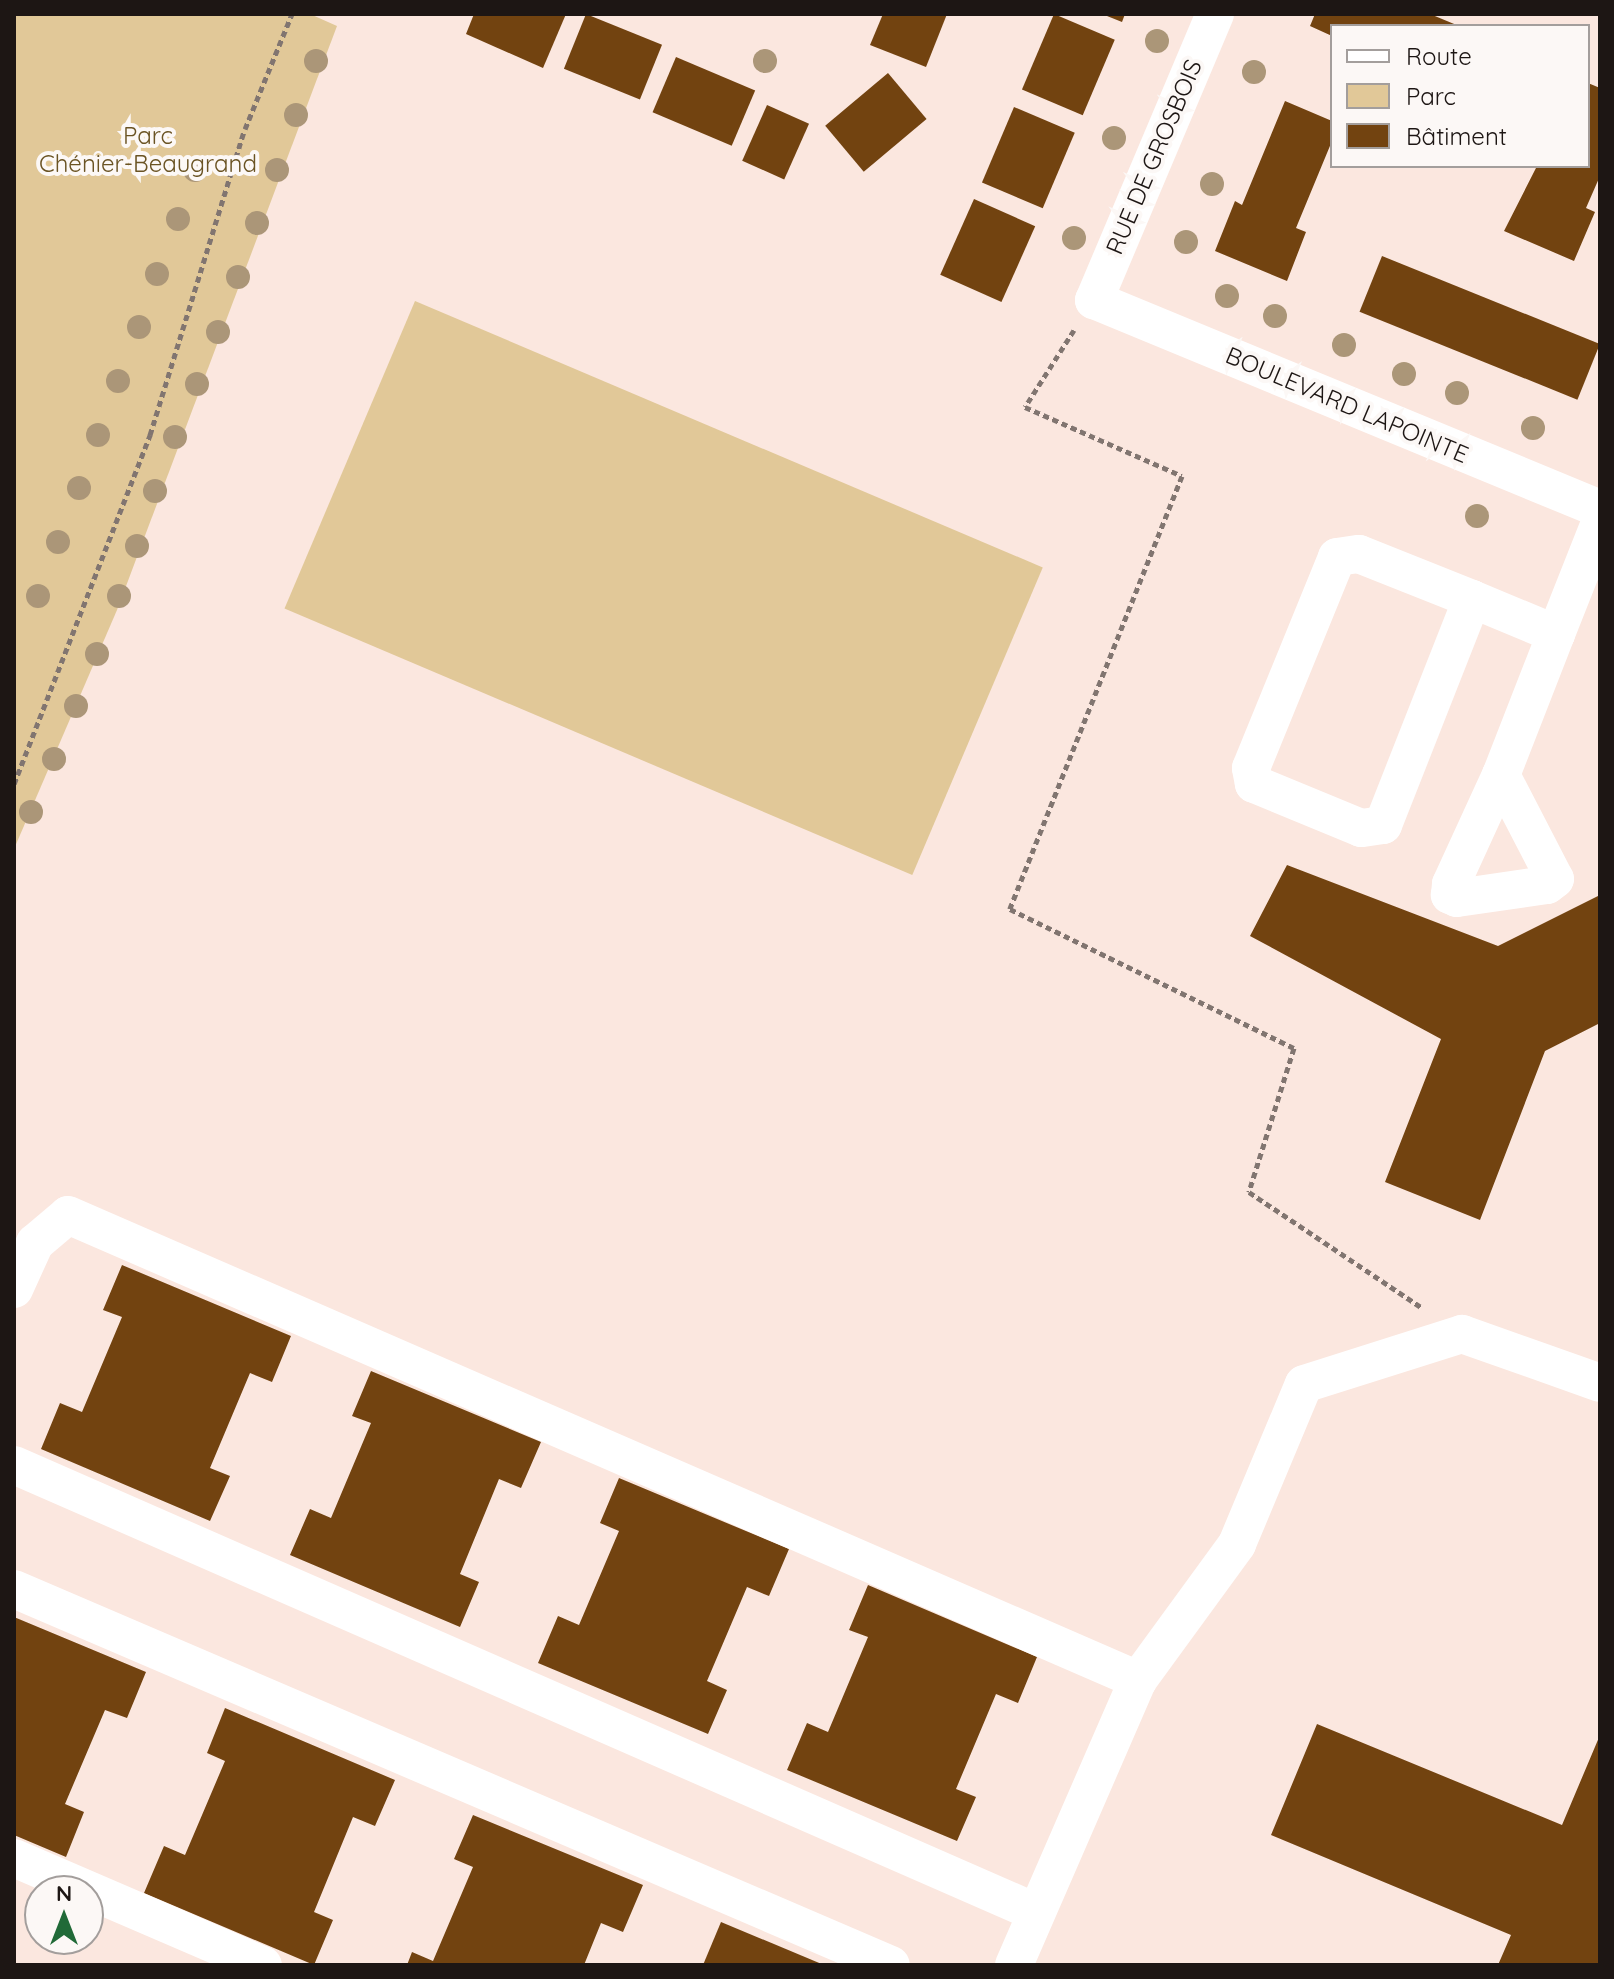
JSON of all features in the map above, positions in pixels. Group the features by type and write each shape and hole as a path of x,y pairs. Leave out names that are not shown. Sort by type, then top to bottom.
{"street":[{"name":"RUE DE GROSBOIS","path":"1094,300 1215,14"},
{"name":"BOULEVARD LAPOINTE","path":"1094,300 1600,509"},
{"path":"1501,775 1600,523"},
{"path":"1472,599 1383,825 1361,828 1254,784 1251,768 1337,557 1359,554 1472,599 1556,634"},
{"path":"14,1289 35,1243 68,1215 1138,1680"},
{"path":"1014,1965 1138,1680 1237,1544 1304,1384 1462,1334 1600,1383"},
{"path":"14,1465 1035,1912"},
{"path":"14,1589 891,1965"},
{"path":"14,1858 263,1965"}],"path":[{"path":"14,784 150,435 245,129 292,14"},
{"path":"1094,300 1025,407 1182,476 1010,909 1294,1048 1249,1192 1462,1334"}],"green space":[{"name":"Parc Chénier-Beaugrand","path":"14,14 310,14 337,26 117,610 14,849"},
{"path":"415,301 1043,567 912,875 284,608"}],"building":[{"path":"474,14 566,14 543,68 466,34"},
{"path":"586,14 662,45 640,99 564,69"},
{"path":"883,14 947,14 926,67 870,45"},
{"path":"1054,14 1115,40 1083,115 1022,89"},
{"path":"1102,14 1125,14 1122,22"},
{"path":"1315,14 1430,14 1454,24 1330,24 1330,35 1310,26"},
{"path":"676,57 755,91 732,146 653,112"},
{"path":"888,73 927,119 864,172 825,126"},
{"path":"1590,84 1600,88 1600,176 1586,208 1595,212 1574,261 1504,231 1536,168 1590,168"},
{"path":"1285,101 1330,120 1330,146 1296,228 1306,232 1287,281 1215,251 1235,201 1242,205"},
{"path":"767,105 809,124 784,179 742,161"},
{"path":"1014,107 1075,133 1043,208 982,182"},
{"path":"974,199 1035,226 1001,302 940,275"},
{"path":"1382,256 1600,344 1577,400 1360,312"},
{"path":"1287,865 1498,946 1600,895 1600,1023 1545,1051 1480,1220 1385,1182 1441,1039 1250,936"},
{"path":"122,1265 291,1336 272,1382 250,1373 210,1468 230,1476 210,1521 41,1449 60,1403 82,1412 122,1317 103,1310"},
{"path":"371,1371 541,1442 521,1488 499,1479 460,1574 479,1582 460,1627 290,1555 310,1509 331,1518 371,1423 352,1416"},
{"path":"619,1478 789,1549 769,1596 747,1587 707,1681 727,1690 708,1734 538,1663 558,1616 579,1625 619,1531 600,1523"},
{"path":"868,1585 1037,1657 1018,1703 996,1694 956,1789 976,1797 957,1841 787,1770 807,1723 828,1732 868,1637 849,1630"},
{"path":"14,1617 146,1672 127,1718 105,1710 65,1804 84,1812 66,1857 14,1835"},
{"path":"225,1708 395,1780 375,1826 353,1817 314,1912 333,1920 314,1965 144,1893 164,1846 185,1855 225,1761 207,1753"},
{"path":"1317,1724 1562,1825 1600,1735 1600,1965 1498,1965 1511,1935 1271,1835"},
{"path":"473,1815 643,1885 623,1932 601,1923 584,1965 407,1965 412,1952 433,1961 473,1867 454,1859"},
{"path":"721,1922 824,1965 703,1965"}]}
